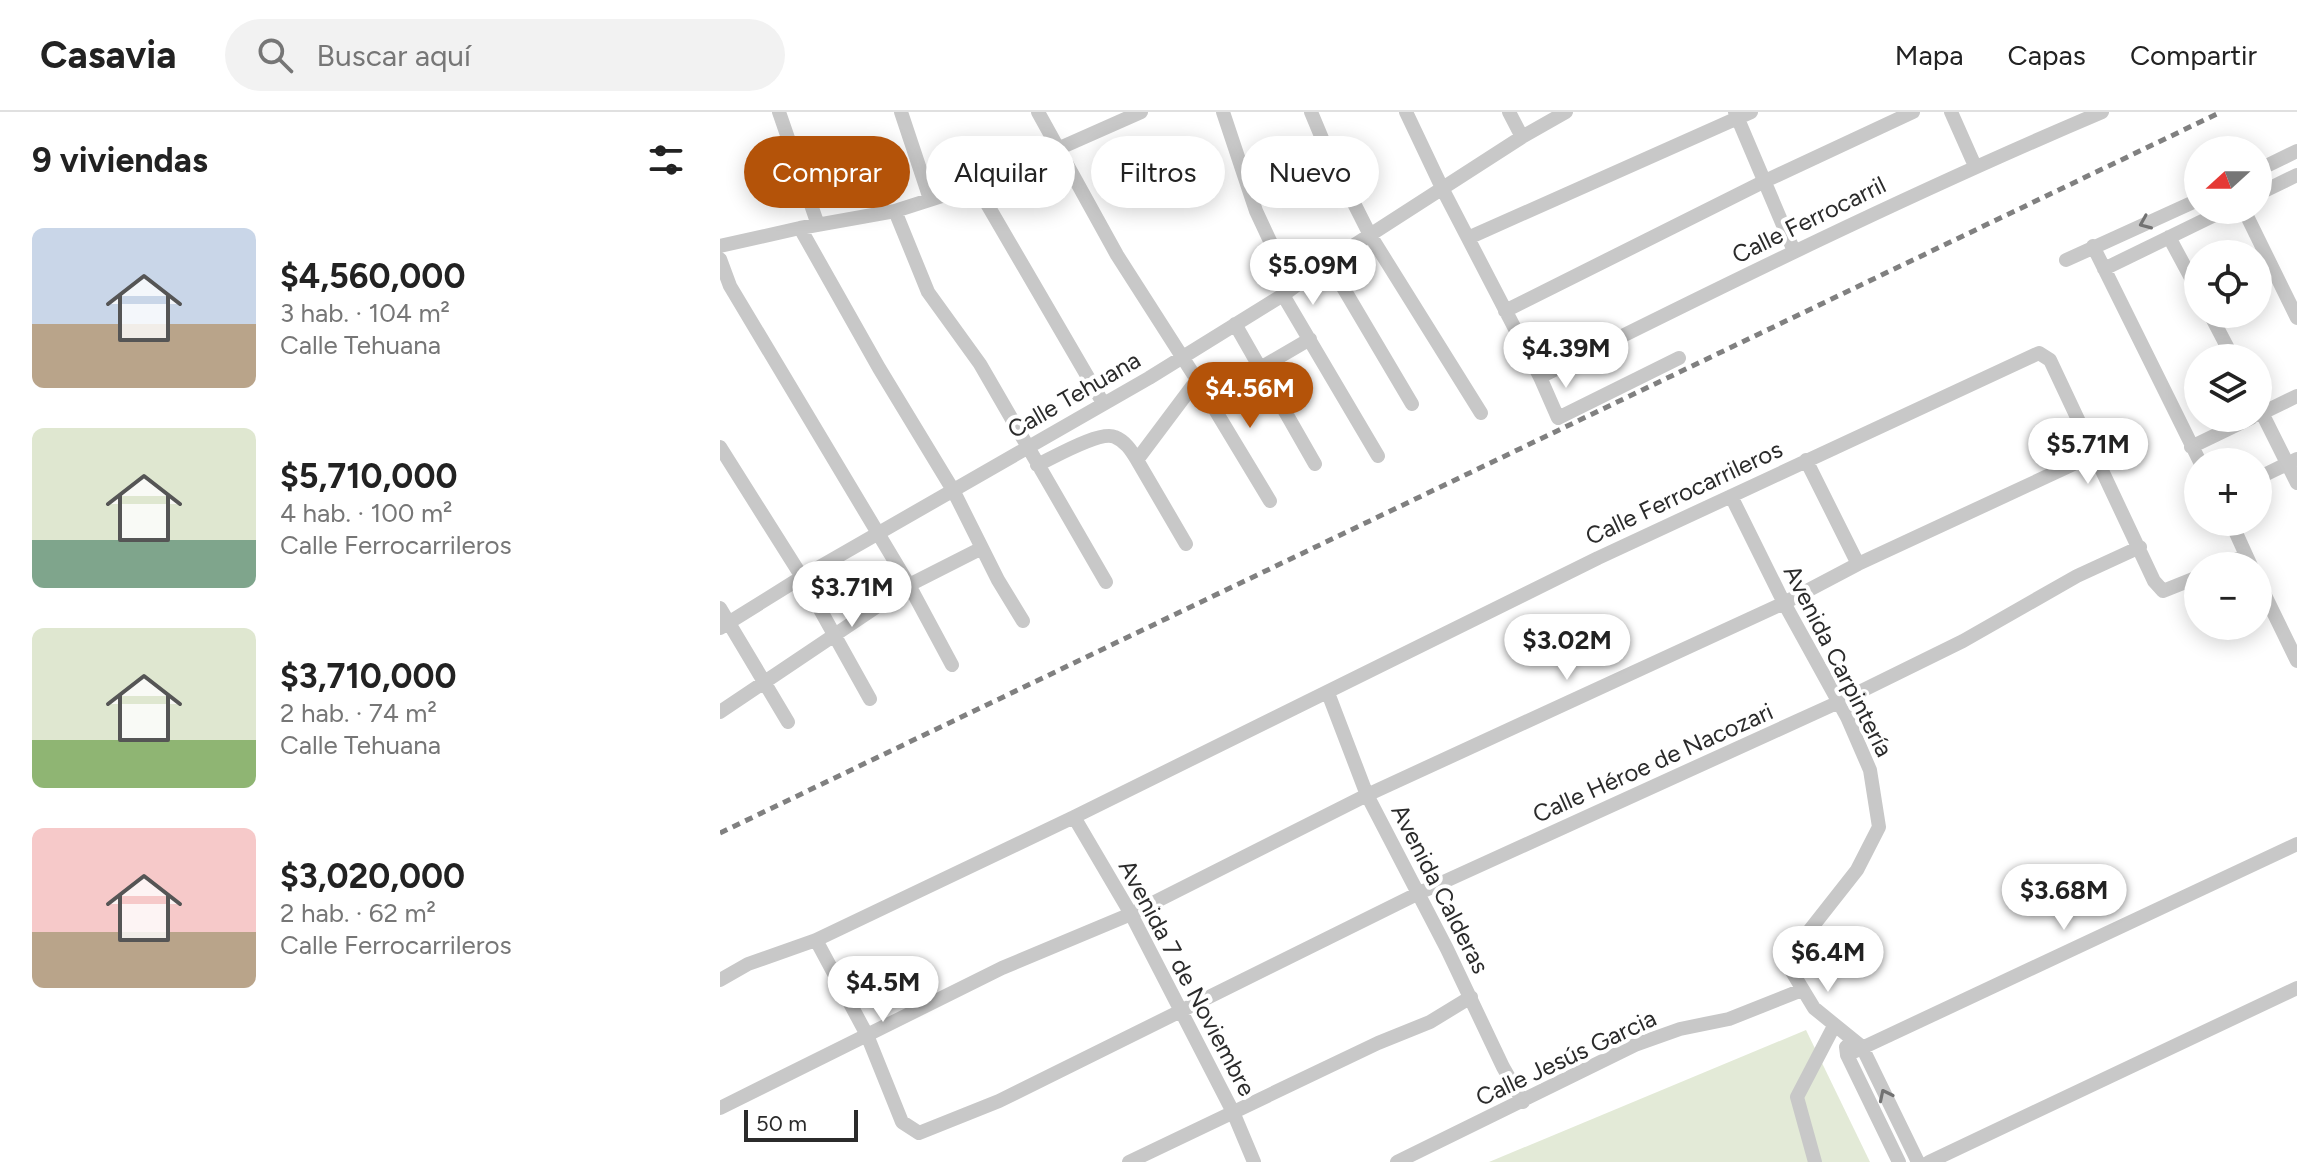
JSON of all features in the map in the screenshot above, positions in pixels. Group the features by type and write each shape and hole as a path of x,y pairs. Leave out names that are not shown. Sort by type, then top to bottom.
{"street":[{"path":"779,112 818,225"},
{"path":"901,112 926,187"},
{"path":"1038,112 1050,136"},
{"path":"1075,141 1141,112"},
{"path":"1223,112 1287,291 1310,339 1378,456"},
{"path":"1311,112 1370,235 1481,413"},
{"path":"1406,112 1558,418 1679,358"},
{"path":"1509,112 1522,137"},
{"name":"Calle Tehuana","path":"724,626 802,577 1184,356 1522,137 1566,112"},
{"path":"1505,311 1765,181 1913,112"},
{"path":"1951,112 1975,166"},
{"name":"Calle Ferrocarril","path":"1540,377 1794,251 1975,166 2102,112"},
{"path":"1468,238 1741,114 1794,251"},
{"path":"2272,164 2296,154"},
{"path":"2272,187 2297,175"},
{"path":"1075,181 1117,255 1184,356 1270,501"},
{"path":"720,246 895,211 926,200"},
{"path":"2066,260 2184,206"},
{"path":"989,208 1103,403"},
{"path":"895,211 928,292 980,364 1106,582"},
{"path":"2104,269 2196,224"},
{"path":"2251,224 2297,318"},
{"path":"800,228 953,490 1023,621"},
{"path":"2169,237 2184,265"},
{"path":"2093,246 2191,447 2219,432"},
{"path":"720,259 730,286 879,533 952,665"},
{"path":"1328,262 1412,404"},
{"path":"1235,324 1315,464"},
{"path":"1209,398 1310,339"},
{"name":"Calle Ferrocarrileros","path":"720,980 748,964 816,940 1328,693 1598,558 2039,353 2050,360 2154,581 2163,591 2184,583"},
{"path":"1137,460 1197,380"},
{"path":"2272,406 2297,396"},
{"path":"2271,432 2292,461 2297,483"},
{"path":"1037,465 1101,436 1113,435 1129,447 1186,544"},
{"path":"720,1108 1002,968 1131,914 1367,795 2117,446"},
{"path":"720,447 802,577 870,699"},
{"path":"1806,460 1858,564"},
{"path":"2272,471 2292,461"},
{"name":"Avenida Carpintería","path":"1731,496 1784,603 1839,702 1870,770 1879,827 1857,870 1798,945 1791,970 1802,990"},
{"name":"Calle Héroe de Nacozari","path":"867,1035 902,1122 919,1133 999,1101 1417,894 1839,702 1963,641 2077,576 2140,547"},
{"path":"720,712 909,585 982,548"},
{"path":"720,608 724,626 788,722"},
{"path":"2272,610 2297,661"},
{"name":"Avenida Calderas","path":"1328,693 1367,795 1523,1102"},
{"name":"Avenida 7 de Noviembre","path":"1074,817 1131,914 1233,1112 1254,1162"},
{"path":"1847,1055 2297,844"},
{"path":"816,940 867,1035"},
{"path":"1929,1162 2297,988"},
{"path":"1802,990 1814,1008 1862,1047 1918,1162"},
{"name":"Calle Jesús Garcia","path":"1397,1162 1635,1045 1680,1029 1729,1019 1802,990"},
{"path":"1129,1162 1378,1043 1430,1022 1471,997"},
{"path":"1840,1031 1847,1055 1899,1162"},
{"path":"1815,1162 1797,1097 1840,1031"}],"green space":[{"path":"1806,1030 1870,1162 1489,1162"}],"railway":[{"path":"720,833 2221,112"}]}
